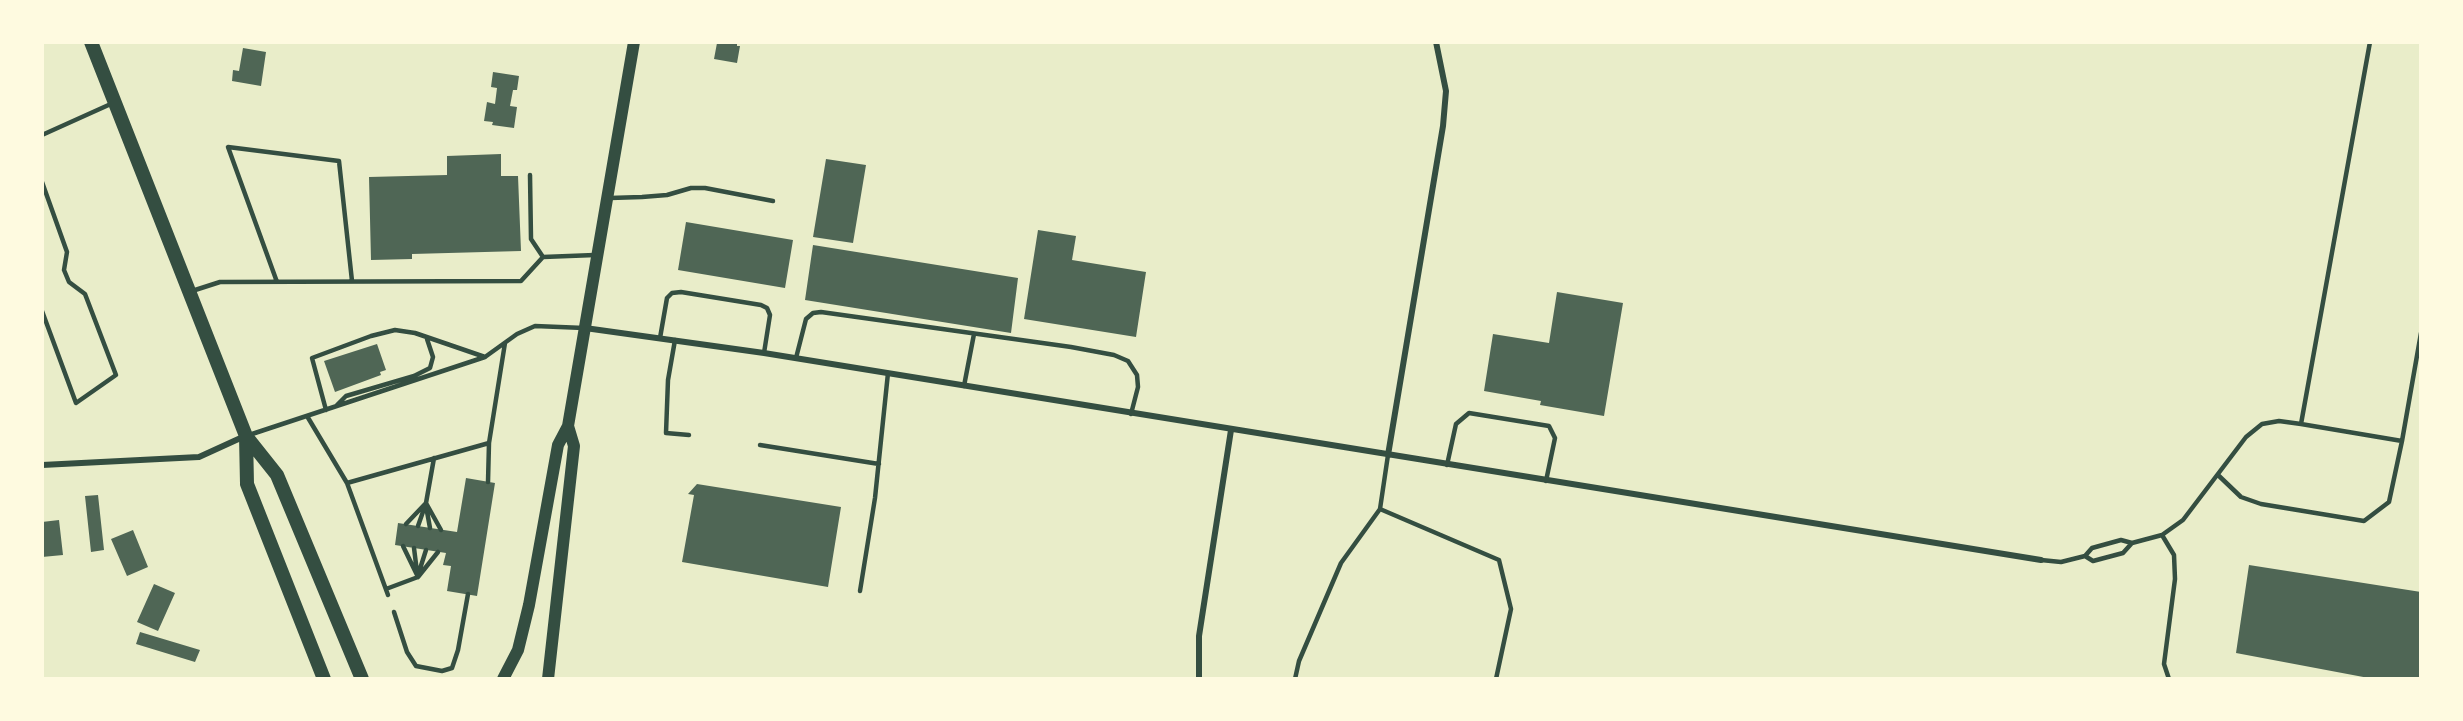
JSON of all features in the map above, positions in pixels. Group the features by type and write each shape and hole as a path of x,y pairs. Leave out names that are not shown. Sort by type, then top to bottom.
{"main road":[{"path":"91,42 246,436 277,475 362,679"},
{"path":"503,679 518,650 529,605 558,445 568,426 633,42"},
{"path":"548,679 574,446 568,426"},
{"path":"246,436 247,484 324,679"}],"street":[{"path":"1388,455 1443,126 1446,92 1436,42"},
{"path":"585,328 796,358 2041,560"},
{"path":"1199,679 1201,627 1231,430"},
{"path":"42,464 199,457 246,436"}],"lane":[{"path":"2301,424 2370,42"},
{"path":"42,135 115,102"},
{"path":"277,282 228,147 339,162 352,281"},
{"path":"530,175 531,239 543,257"},
{"path":"42,182 67,252 64,270 69,282 85,294 116,375 76,403 42,312"},
{"path":"607,198 667,195 698,188 773,201"},
{"path":"190,292 220,282 521,281 543,257 597,255"},
{"path":"660,338 667,298 672,293 681,292 761,305 767,308 770,315 764,353"},
{"path":"796,358 806,319 813,313 1103,353 1128,361 1137,375 1137,387 1131,414"},
{"path":"246,436 485,357 535,326 585,328"},
{"path":"326,410 312,358 371,336 395,330 415,333 485,357"},
{"path":"2218,475 2241,497 2261,504 2364,521 2390,502 2421,333"},
{"path":"964,386 974,334"},
{"path":"335,407 346,396 414,376 430,368 433,357 427,339"},
{"path":"675,340 668,380 666,433 689,435"},
{"path":"488,482 489,443 505,343"},
{"path":"860,591 879,464 888,373"},
{"path":"1447,465 1456,424 1469,412 1549,426 1555,438 1546,481"},
{"path":"307,416 347,483 387,592 418,577 438,552"},
{"path":"2041,560 2061,562 2085,556 2092,548 2121,540 2132,543 2162,535 2183,520 2246,437 2262,424 2279,421 2402,441"},
{"path":"347,483 489,443"},
{"path":"760,445 879,464"},
{"path":"1295,679 1299,661 1341,563 1380,509 1388,455"},
{"path":"418,526 426,503 434,458"},
{"path":"406,524 426,503"},
{"path":"426,503 430,528"},
{"path":"426,503 441,530"},
{"path":"1380,509 1499,560 1511,609 1496,679"},
{"path":"2162,535 2174,555 2175,579 2164,664 2169,679"},
{"path":"2085,556 2093,561 2123,553 2132,543"},
{"path":"403,546 418,577"},
{"path":"414,548 418,577"},
{"path":"418,577 426,550"},
{"path":"394,612 407,652 416,666 442,671 452,668 458,650 468,594"}],"building":[{"path":"737,42 737,46 740,46 737,63 714,59 717,43"},
{"path":"243,48 266,52 261,86 232,81 233,70 239,71"},
{"path":"493,72 519,76 517,90 513,90 510,106 517,107 514,128 492,125 493,122 484,121 487,102 495,104 497,88 491,87"},
{"path":"501,154 501,176 518,176 521,251 412,254 412,259 371,260 369,177 447,175 447,156"},
{"path":"826,159 866,165 853,243 813,237"},
{"path":"686,222 793,240 785,288 678,270"},
{"path":"1038,230 1076,236 1072,260 1146,272 1136,337 1024,319"},
{"path":"813,245 1018,278 1011,333 805,300"},
{"path":"1557,292 1623,303 1604,416 1540,405 1541,401 1484,391 1493,334 1549,343"},
{"path":"377,344 386,370 380,372 381,375 335,392 324,361"},
{"path":"466,478 495,483 477,596 447,591 451,566 443,565 446,553 395,545 398,523 457,532"},
{"path":"697,484 841,507 828,587 682,562 694,495 688,494"},
{"path":"98,495 104,550 91,552 85,496"},
{"path":"59,520 63,555 42,557 42,522"},
{"path":"133,530 148,567 127,576 111,539"},
{"path":"2249,565 2421,592 2421,679 2374,679 2236,653"},
{"path":"154,584 175,593 158,631 137,622"},
{"path":"140,632 200,650 195,662 136,644"}]}
